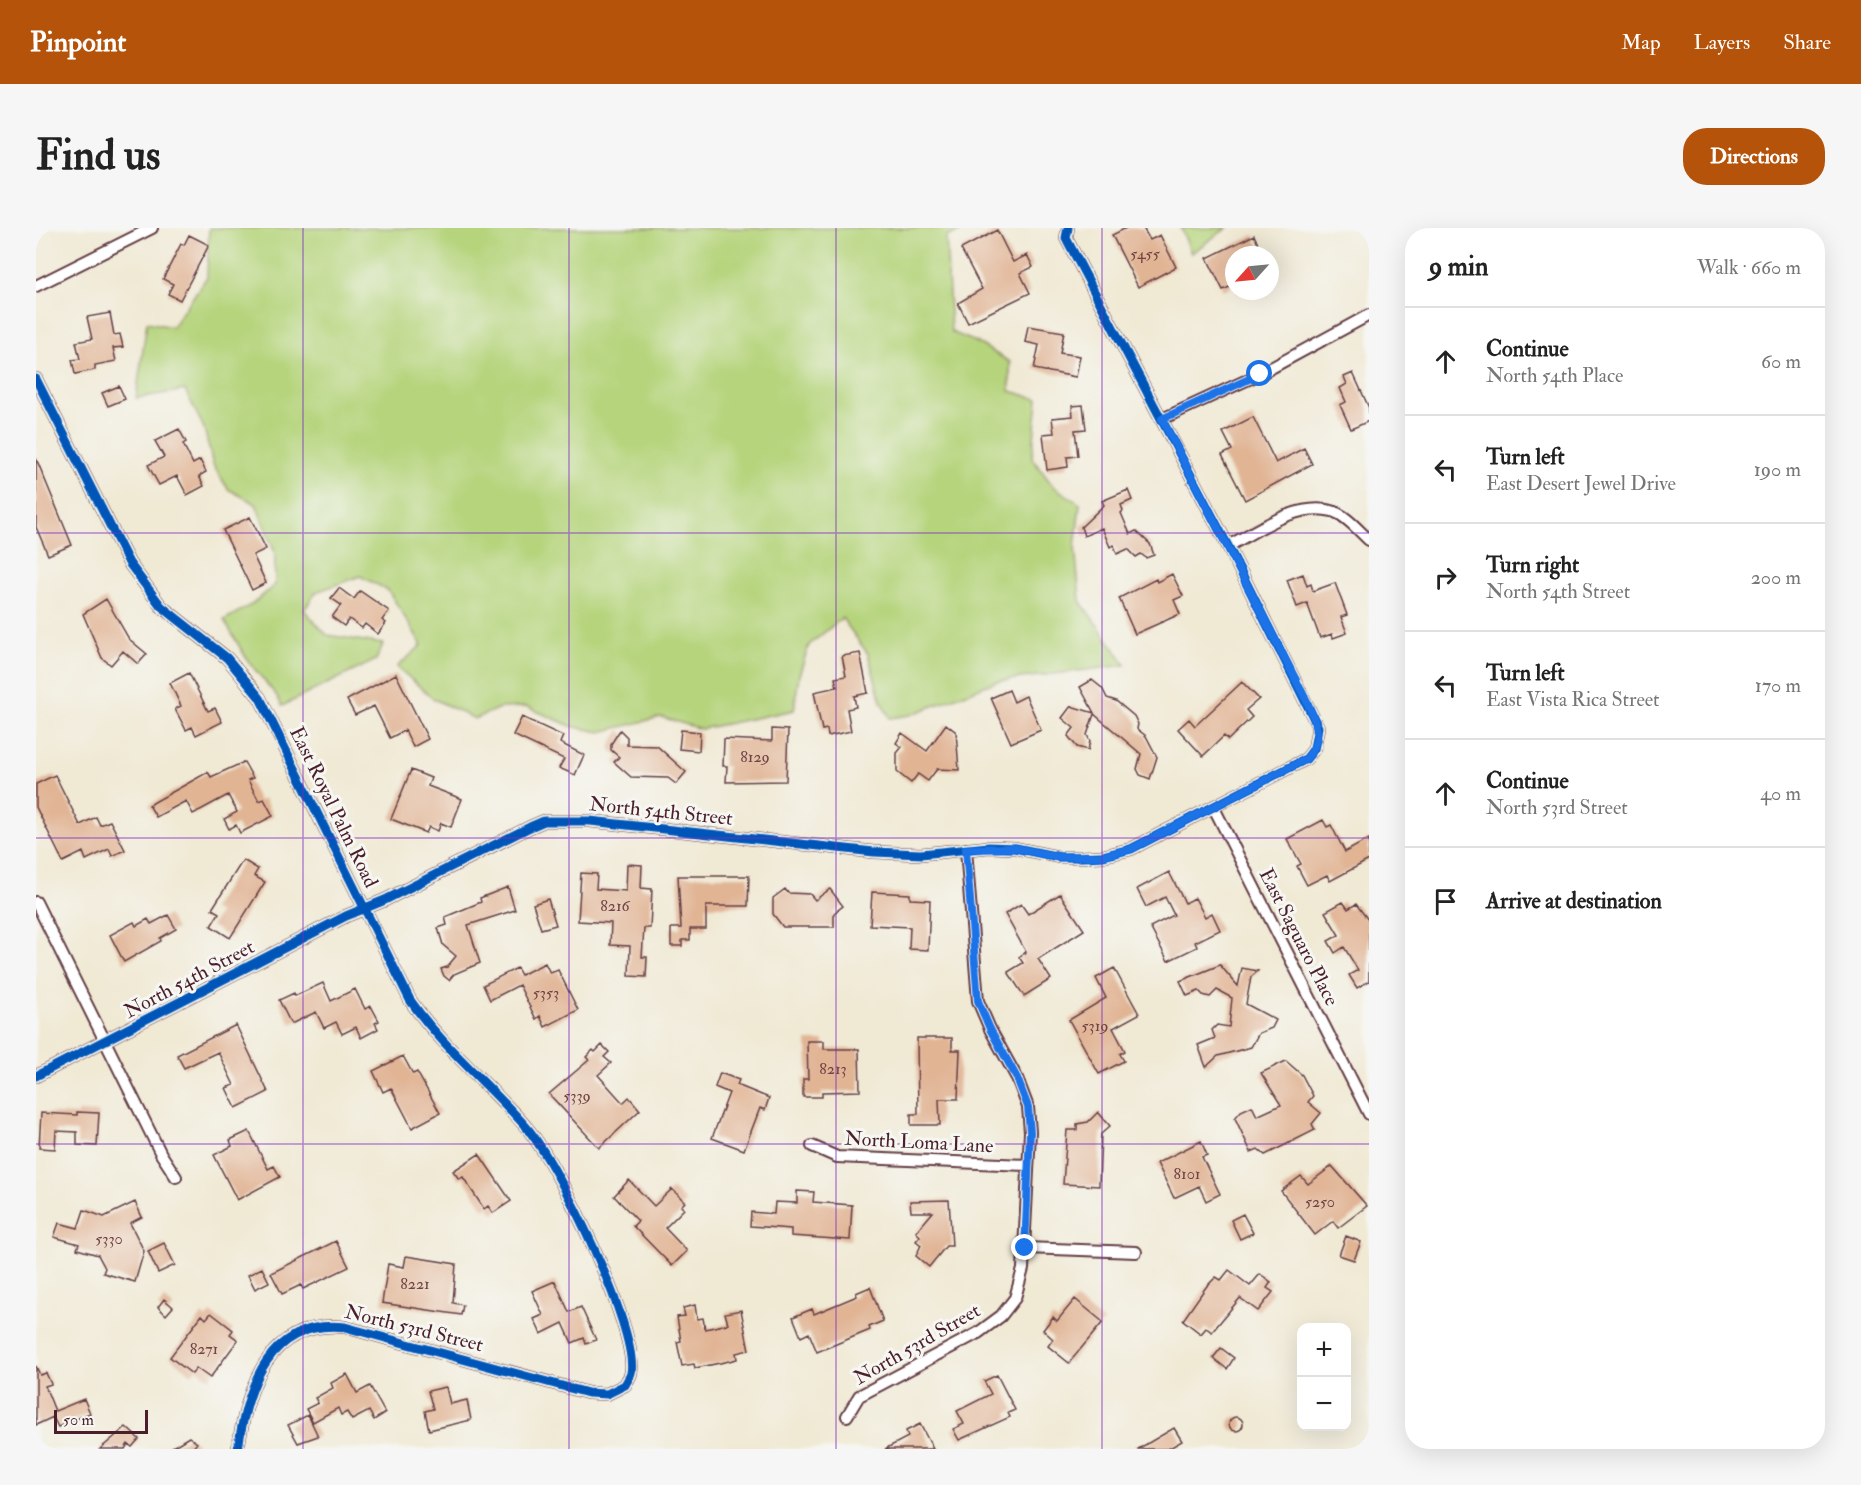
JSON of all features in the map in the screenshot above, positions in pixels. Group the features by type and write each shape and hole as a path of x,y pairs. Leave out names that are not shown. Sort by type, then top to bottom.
{"street":[{"path":"36,285 152,228"},
{"path":"1067,233 1228,546 1283,517 1306,509 1334,511 1369,540"},
{"path":"1162,419 1260,374 1369,315"},
{"name":"East Royal Palm Road","path":"36,379 129,563 161,606 227,658 260,698 410,1000 424,1021 528,1130 566,1188 586,1229 621,1321 630,1352 631,1373 625,1385 619,1390"},
{"name":"North 54th Street","path":"36,1076 364,909 544,821 590,820 874,852 921,854 966,849 1015,848 1059,857 1103,856 1131,849 1306,759 1314,749 1318,727 1228,546"},
{"name":"East Saguaro Place","path":"1214,808 1369,1114"},
{"name":"North 53rd Street","path":"847,1416 859,1396 978,1333 1001,1316 1015,1298 1023,1269 1030,1132 1028,1107 1017,1078 990,1029 978,1001 966,849"},
{"path":"36,902 161,1154 176,1177"},
{"name":"North Loma Lane","path":"812,1146 837,1157 1027,1165"},
{"path":"1025,1248 1136,1252"},
{"name":"North 53rd Street","path":"238,1449 241,1425 262,1366 274,1350 291,1337 306,1329 323,1325 406,1341 588,1393 607,1394 619,1390"}],"green space":[{"path":"209,228 968,228 946,237 951,332 976,342 1010,362 1010,391 1038,399 1032,458 1053,486 1080,504 1075,547 1080,601 1126,665 997,681 910,715 890,718 881,701 868,654 842,618 809,645 799,675 794,710 701,729 661,717 600,732 571,726 527,707 499,708 475,719 434,699 397,667 422,645 388,590 360,576 316,592 304,610 327,635 383,644 376,660 282,706 277,696 248,661 224,620 251,605 275,585 275,553 256,504 228,489 213,465 204,428 185,390 136,398 147,322 172,327 207,277"},
{"path":"1181,228 1227,228 1191,253"}],"building":[{"path":"1126,228 1143,228 1150,240 1160,235 1176,267 1138,287 1112,235"},
{"path":"997,230 1013,262 1027,255 1033,267 1020,273 1030,293 968,323 958,303 982,289 961,249"},
{"path":"189,235 209,245 180,300 168,294 173,284 163,279 181,244 184,245"},
{"path":"1254,235 1259,246 1232,246"},
{"path":"1225,249 1225,289 1223,290 1207,258"},
{"path":"110,313 114,335 120,334 123,347 113,348 116,361 95,365 95,370 75,374 72,360 80,359 76,342 92,339 87,317"},
{"path":"1028,326 1064,332 1060,353 1080,356 1076,377 1034,369 1039,345 1025,342"},
{"path":"1353,373 1369,408 1369,421 1351,429 1340,405 1346,402 1340,388 1347,384 1344,377"},
{"path":"119,386 125,399 108,406 102,393"},
{"path":"1083,405 1086,429 1075,430 1078,456 1067,457 1068,467 1047,470 1043,434 1054,433 1052,418 1073,416 1072,406"},
{"path":"1253,417 1276,463 1304,448 1312,464 1245,500 1222,455 1232,450 1223,432"},
{"path":"179,429 186,442 183,444 193,464 200,460 206,472 199,476 204,486 187,495 177,476 159,485 148,465 164,457 155,441"},
{"path":"36,458 72,545 48,555 36,527"},
{"path":"1128,490 1132,500 1121,505 1123,511 1121,513 1130,534 1136,531 1150,544 1154,555 1146,558 1141,554 1136,557 1128,549 1117,554 1114,545 1110,547 1102,528 1084,536 1081,527 1104,505 1102,501"},
{"path":"250,517 266,549 253,555 266,583 252,590 223,530"},
{"path":"1172,574 1183,596 1174,600 1180,614 1135,634 1119,598 1156,579 1157,582"},
{"path":"1303,574 1307,586 1311,584 1313,591 1335,583 1347,615 1341,617 1347,633 1333,638 1332,634 1320,638 1307,603 1297,607 1287,580"},
{"path":"339,588 354,599 360,591 389,611 382,620 386,623 378,634 365,624 362,628 349,619 344,626 332,617 341,605 331,598"},
{"path":"106,599 129,639 147,654 138,664 123,651 111,665 102,658 83,614"},
{"path":"860,653 868,693 854,696 856,707 847,709 851,731 828,736 827,729 822,730 814,692 837,687 835,678 846,676 842,656"},
{"path":"189,673 208,711 215,708 222,722 196,735 192,727 186,730 175,709 181,706 170,683"},
{"path":"396,674 428,739 413,747 405,730 390,738 374,706 355,715 347,700"},
{"path":"1092,680 1102,688 1107,698 1116,701 1134,716 1138,724 1137,729 1146,736 1157,757 1150,779 1140,775 1137,769 1141,754 1094,714 1087,735 1090,741 1088,750 1077,747 1068,736 1074,728 1062,718 1071,706 1094,713 1080,687"},
{"path":"1242,682 1259,699 1246,710 1252,717 1228,740 1224,736 1203,756 1178,729 1189,719 1195,726"},
{"path":"1009,690 1014,702 1026,696 1041,730 1011,743 991,698"},
{"path":"522,717 563,736 560,743 584,755 575,775 559,768 564,759 513,735"},
{"path":"946,724 956,732 959,770 937,769 928,781 918,774 911,783 897,772 897,753 902,747 896,743 902,733 927,751"},
{"path":"772,729 788,730 786,781 726,782 727,766 723,766 724,739 772,741"},
{"path":"620,730 627,737 627,745 657,746 686,772 676,784 668,778 631,777 614,762 619,757 611,750 611,744"},
{"path":"681,730 700,732 699,751 679,749"},
{"path":"244,762 253,778 248,780 259,801 264,799 273,816 240,833 236,825 229,829 224,819 237,812 228,795 193,814 186,801 156,817 149,805 208,772 211,777"},
{"path":"411,770 431,778 428,786 462,799 451,827 441,823 438,831 429,827 426,833 391,819"},
{"path":"55,775 80,825 96,817 100,825 110,821 125,850 112,856 109,849 86,860 83,852 63,862 36,807 36,784"},
{"path":"1323,820 1327,827 1331,825 1345,852 1369,839 1369,860 1330,881 1327,875 1307,885 1297,866 1301,864 1287,839"},
{"path":"243,860 258,869 254,876 265,882 230,938 211,926 219,913 212,909"},
{"path":"627,864 642,865 641,888 652,889 650,928 644,928 642,957 647,957 646,977 629,976 630,946 610,945 611,923 578,921 581,873 597,874 596,889 626,891"},
{"path":"1169,872 1185,903 1195,898 1205,917 1212,913 1220,930 1195,942 1197,947 1168,961 1150,927 1174,915 1165,897 1146,907 1137,889"},
{"path":"678,876 749,876 748,906 706,906 706,929 690,929 690,940 682,940 682,946 671,946 671,928 681,928"},
{"path":"508,887 515,910 468,925 480,963 454,974 449,980 441,969 447,967 456,956 443,945 438,928 447,925 445,917 481,902 480,898"},
{"path":"785,889 788,893 810,894 815,900 830,889 843,906 834,913 834,927 783,927 773,914 773,898"},
{"path":"872,892 910,894 910,899 930,900 928,950 909,949 910,927 870,925"},
{"path":"1060,894 1084,930 1038,959 1051,979 1024,996 1008,972 1023,963 1019,957 1026,952 1005,914 1021,904 1028,914"},
{"path":"548,899 556,925 541,929 533,904"},
{"path":"1343,902 1348,909 1356,904 1369,921 1369,981 1357,988 1349,975 1358,970 1344,947 1335,953 1328,941 1339,935 1325,912"},
{"path":"168,915 176,929 160,938 161,941 124,962 110,935 134,922 136,926 148,919 151,924"},
{"path":"545,963 550,973 558,970 578,1010 545,1027 540,1016 536,1019 519,985 490,1000 483,985 517,968 521,975"},
{"path":"1220,965 1238,986 1242,968 1258,971 1251,977 1246,1004 1276,1020 1272,1028 1259,1033 1251,1047 1218,1056 1206,1067 1198,1045 1215,1038 1212,1030 1217,1025 1229,1027 1232,998 1217,990 1210,997 1199,991 1187,996 1180,981"},
{"path":"1114,968 1139,1014 1113,1028 1125,1051 1120,1054 1124,1061 1099,1074 1069,1020 1106,998 1096,978"},
{"path":"323,983 331,1001 355,989 365,1009 371,1006 379,1021 375,1023 378,1029 361,1038 356,1027 342,1034 336,1022 324,1028 316,1012 291,1024 279,1000 294,993 295,996"},
{"path":"236,1025 268,1092 236,1108 226,1088 234,1085 218,1052 184,1068 177,1055"},
{"path":"917,1038 952,1038 952,1050 960,1050 958,1099 939,1099 940,1125 911,1125 911,1114 918,1114"},
{"path":"807,1041 824,1041 824,1049 859,1049 860,1091 822,1092 822,1097 803,1097 803,1079 808,1079"},
{"path":"602,1045 609,1052 604,1057 611,1063 598,1075 623,1103 629,1097 640,1110 599,1148 549,1094 589,1060 586,1057 593,1050 595,1052"},
{"path":"403,1056 413,1074 417,1072 440,1113 412,1128 391,1088 383,1092 373,1071"},
{"path":"1286,1061 1302,1075 1313,1096 1308,1102 1321,1113 1312,1124 1315,1130 1265,1155 1258,1149 1251,1152 1235,1118 1241,1111 1252,1106 1257,1116 1281,1105 1261,1073"},
{"path":"720,1073 739,1080 737,1085 769,1098 765,1110 760,1108 744,1150 712,1138 729,1093 715,1087"},
{"path":"77,1112 99,1113 97,1146 77,1145 77,1132 56,1131 55,1149 39,1148 41,1113 77,1115"},
{"path":"1098,1112 1110,1126 1101,1134 1099,1186 1063,1184 1067,1130 1077,1130 1077,1124 1088,1122"},
{"path":"249,1131 268,1169 274,1166 280,1177 237,1200 214,1155 232,1146 230,1140"},
{"path":"1201,1141 1207,1155 1202,1157 1220,1194 1206,1201 1199,1186 1174,1198 1157,1163"},
{"path":"479,1154 511,1201 493,1213 488,1206 484,1209 463,1177 459,1179 453,1171"},
{"path":"1332,1166 1367,1206 1338,1228 1333,1221 1315,1235 1281,1191 1301,1176 1308,1184"},
{"path":"629,1180 654,1206 672,1189 685,1202 681,1206 684,1209 665,1228 687,1251 672,1266 633,1226 638,1221 614,1196"},
{"path":"797,1191 814,1192 813,1202 852,1205 850,1240 791,1236 791,1229 750,1226 751,1212 774,1214 775,1202 797,1203"},
{"path":"949,1200 952,1246 946,1246 929,1267 916,1256 921,1245 916,1241 920,1236 916,1232 933,1212 911,1212 910,1201"},
{"path":"135,1202 142,1217 130,1223 144,1251 135,1282 103,1273 105,1268 98,1255 77,1249 79,1244 54,1237 59,1223 78,1228 84,1210 104,1217"},
{"path":"1243,1214 1253,1233 1240,1239 1231,1220"},
{"path":"1346,1236 1361,1242 1354,1260 1339,1255"},
{"path":"336,1241 349,1267 303,1289 301,1285 282,1294 271,1273"},
{"path":"164,1243 175,1265 158,1273 148,1251"},
{"path":"406,1256 456,1264 453,1303 463,1305 461,1315 382,1303 388,1264 404,1267"},
{"path":"262,1268 269,1282 255,1289 248,1275"},
{"path":"1229,1270 1250,1286 1260,1274 1271,1282 1267,1288 1273,1292 1258,1311 1240,1298 1212,1332 1206,1328 1201,1334 1183,1320 1206,1287 1216,1277 1221,1280"},
{"path":"555,1281 569,1312 581,1307 596,1340 586,1344 584,1338 572,1343 563,1323 541,1334 534,1319 543,1315 532,1291"},
{"path":"870,1287 883,1321 869,1327 870,1330 817,1352 809,1333 801,1337 793,1317 812,1309 814,1314 857,1296 856,1293"},
{"path":"164,1299 173,1307 166,1315 158,1307"},
{"path":"1075,1299 1103,1322 1069,1363 1048,1346 1053,1339 1043,1330 1053,1317 1057,1321"},
{"path":"695,1305 697,1319 703,1318 705,1329 728,1324 725,1313 741,1310 749,1350 736,1353 737,1359 725,1362 695,1368 694,1364 682,1366 677,1342 681,1341 677,1317 685,1316 683,1308"},
{"path":"211,1313 233,1330 230,1334 238,1340 210,1378 196,1368 192,1374 170,1357 202,1315 206,1319"},
{"path":"1221,1348 1234,1358 1227,1369 1213,1358"},
{"path":"36,1366 40,1375 46,1373 51,1384 45,1386 55,1411 84,1399 90,1413 58,1427 53,1417 36,1425"},
{"path":"347,1374 357,1393 370,1386 385,1413 374,1420 369,1411 352,1420 347,1412 341,1415 338,1408 313,1422 306,1409 318,1403 315,1398 333,1388 331,1383"},
{"path":"997,1375 1015,1410 1008,1413 1010,1417 959,1440 953,1429 964,1424 957,1411 991,1394 984,1381"},
{"path":"446,1387 450,1404 467,1400 471,1420 429,1430 425,1411 433,1409 428,1391"},
{"path":"308,1415 318,1436 298,1443 288,1425"},
{"path":"1236,1417 1241,1419 1243,1424 1241,1429 1236,1431 1231,1429 1229,1424 1231,1419"},
{"path":"920,1424 933,1449 885,1449 908,1437 906,1431"},
{"path":"126,1427 139,1439 132,1447 128,1444 125,1449 100,1449"},
{"path":"1174,1428 1182,1441 1168,1449 1138,1449"},
{"path":"189,1437 197,1443 192,1449 169,1449"}],"cycle path":[{"path":"36,1076 346,916 385,900 544,821 590,821 874,852 921,854 989,847 1015,848 1059,857 1103,856 1131,849 1306,759 1314,749 1318,727 1228,546 1066,238 1068,228"},
{"path":"36,379 129,563 161,606 227,658 260,698 410,1000 437,1034 527,1128 540,1147 575,1209 610,1285 630,1351 631,1373 625,1385 607,1394 588,1393 345,1327 319,1327 297,1334 280,1345 266,1361 248,1402 238,1449"}],"route":[{"path":"1025,1248 1030,1132 1028,1107 1017,1078 990,1029 978,1001 966,849 1015,848 1059,857 1103,856 1131,849 1306,759 1314,749 1318,727 1307,702 1162,419 1260,374"}]}
